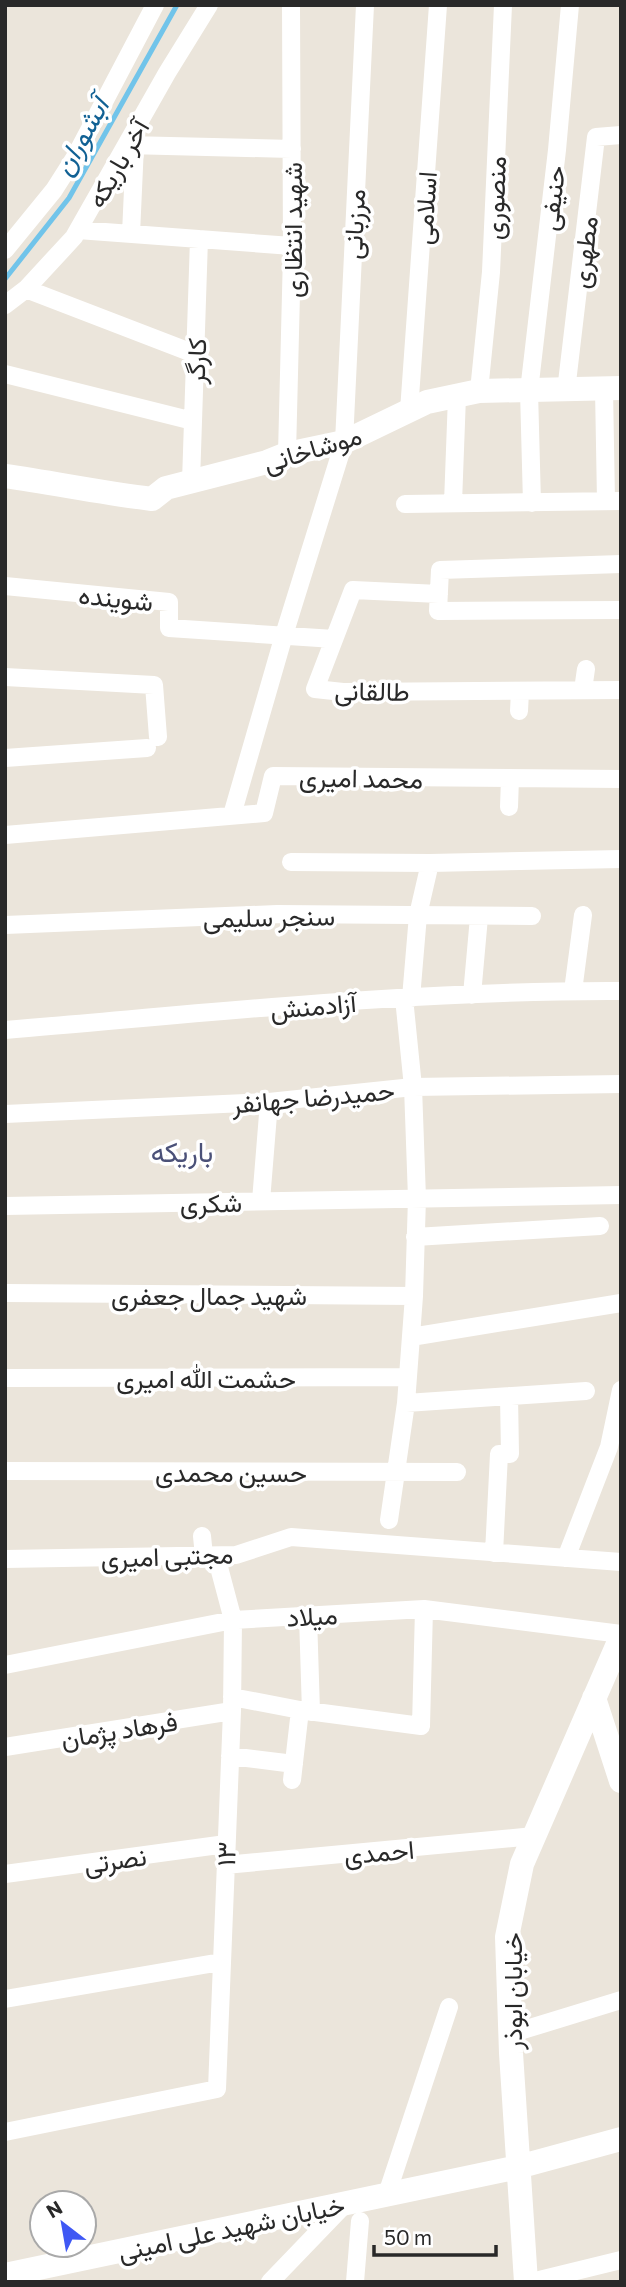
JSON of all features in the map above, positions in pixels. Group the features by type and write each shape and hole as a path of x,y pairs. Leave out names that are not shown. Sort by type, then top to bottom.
{"street":[{"path":"5,250 54,190 75,157 155,5"},
{"name":"آخر باریکه","path":"5,304 26,289 78,230 131,145 167,73 209,5"},
{"name":"شهید انتظاری","path":"287,454 292,246 291,5"},
{"name":"مرزبانی","path":"344,442 365,5"},
{"name":"اسلامی","path":"409,411 438,5"},
{"name":"منصوری","path":"453,503 468,393 491,272 503,5"},
{"name":"حنیفی","path":"532,503 529,391 557,150 570,5"},
{"name":"مطهری","path":"566,391 596,137 621,135"},
{"path":"131,234 131,145 292,149"},
{"path":"78,230 292,246"},
{"name":"کارگر","path":"191,482 198,239"},
{"path":"26,289 195,354"},
{"path":"5,374 193,421"},
{"path":"405,504 613,501 612,389"},
{"name":"موشاخانی","path":"5,476 152,499 166,488 267,462 287,454 344,442 427,402 468,393 612,389"},
{"path":"232,815 344,442"},
{"path":"621,564 440,570 439,602 621,610"},
{"name":"شوینده","path":"5,586 169,603 169,628 284,635"},
{"name":"طالقانی","path":"439,602 354,590 315,689 343,692 621,690"},
{"path":"284,635 334,639"},
{"path":"583,690 586,669"},
{"path":"5,677 155,685 153,742 5,758"},
{"path":"519,711 520,691"},
{"name":"محمد امیری","path":"5,835 264,813 273,776 621,779"},
{"path":"509,807 510,778"},
{"name":"سنجر سلیمی","path":"291,862 430,863 621,859"},
{"path":"389,1520 406,1404 414,1296 417,1198 407,998 418,915 430,863"},
{"name":"سنجر سلیمی","path":"5,925 277,914 533,916"},
{"path":"573,991 583,915"},
{"path":"472,995 479,917"},
{"name":"آزادمنش","path":"5,1030 407,998 621,991"},
{"name":"حمیدرضا جهانفر","path":"5,1114 270,1102 413,1087 621,1084"},
{"path":"261,1201 270,1102"},
{"name":"شکری","path":"5,1206 621,1195"},
{"path":"415,1237 600,1226"},
{"name":"شهید جمال جعفری","path":"5,1293 414,1296"},
{"path":"411,1337 621,1303"},
{"name":"حشمت الله امیری","path":"5,1378 407,1377"},
{"path":"566,1558 609,1447 621,1390"},
{"path":"406,1404 586,1391"},
{"path":"494,1553 499,1454 510,1454 509,1396"},
{"name":"حسین محمدی","path":"5,1471 457,1472"},
{"name":"۱۳","path":"5,2133 217,2089 233,1620 202,1536"},
{"name":"مجتبی امیری","path":"5,1559 236,1555 291,1537 621,1562"},
{"path":"232,1704 421,1726 424,1609"},
{"name":"میلاد","path":"5,1665 233,1620 424,1609 621,1635"},
{"path":"230,1756 293,1772 306,1711 308,1616"},
{"name":"خیابان ابوذر","path":"528,2282 518,2167 507,1937 522,1864 621,1635"},
{"path":"594,1698 621,1781"},
{"name":"فرهاد پژمان","path":"5,1747 232,1704"},
{"name":"احمدی","path":"225,1865 534,1836"},
{"name":"نصرتی","path":"5,1874 226,1844"},
{"path":"5,1999 221,1962"},
{"path":"510,2034 621,2000"},
{"path":"387,2194 449,2007"},
{"name":"خیابان شهید علی امینی","path":"5,2275 60,2272 353,2212 387,2194 518,2167 621,2138"},
{"path":"270,2282 353,2212"},
{"path":"353,2212 355,2282"},
{"path":"528,2282 621,2260"}],"waterway":[{"name":"آبشوران","path":"5,279 69,198 177,5"}],"district":[{"name":"باریکه","path":"182,1151"}]}
